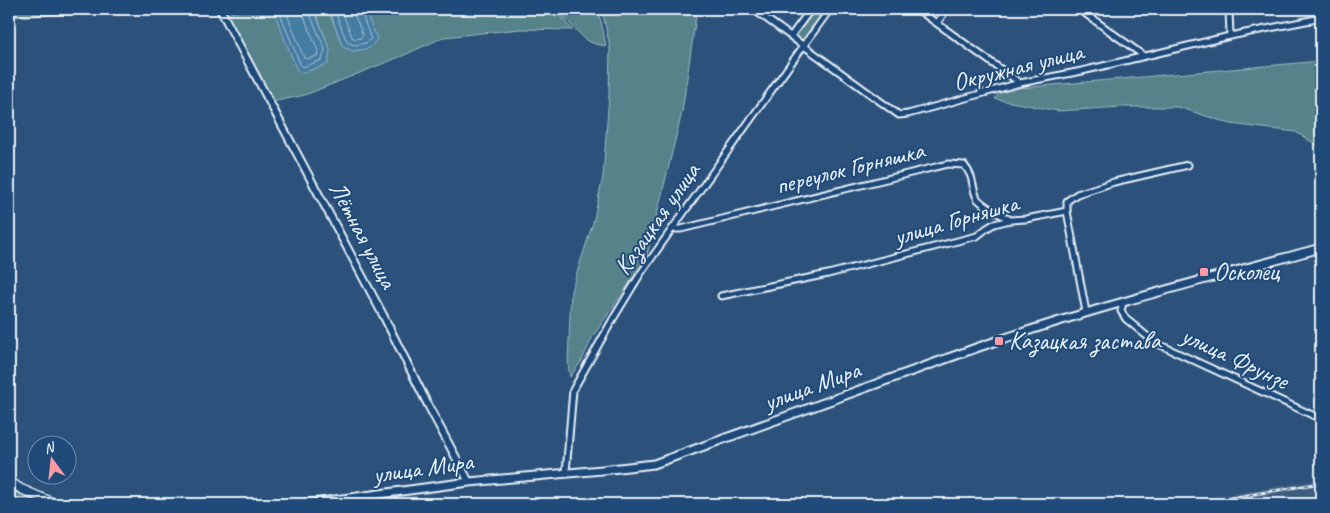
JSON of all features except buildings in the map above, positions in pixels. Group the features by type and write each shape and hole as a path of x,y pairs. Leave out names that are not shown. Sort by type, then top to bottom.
{"main road":[{"name":"улица Мира","path":"305,504 469,482 654,464 976,348 1086,312 1321,248"},
{"path":"9,481 21,489 56,504"},
{"path":"9,499 14,504"}],"street":[{"name":"Лётная улица","path":"220,9 383,315 469,482"},
{"name":"Окружная улица","path":"753,9 899,115 1020,83 1082,71 1230,36 1321,18"},
{"path":"791,36 811,9"},
{"name":"Казацкая улица","path":"566,472 573,390 613,318 672,229 830,9"},
{"path":"917,9 1020,83"},
{"path":"937,23 947,9"},
{"path":"1078,9 1144,56"},
{"path":"1229,9 1230,36"},
{"name":"переулок Горняшка","path":"672,229 681,229 948,164 964,165 970,172 977,197 982,204 1010,220"},
{"path":"1086,312 1067,212 1067,201 1077,194 1122,180 1188,165"},
{"name":"улица Горняшка","path":"721,296 828,274 977,236 994,224 1010,220 1067,212"},
{"name":"улица Фрунзе","path":"1122,303 1122,311 1126,319 1154,342 1321,418"}],"shaded area":[{"path":"1321,479 1321,504 1167,504"}],"green space":[{"path":"9,9 173,9 9,17"},
{"path":"247,9 273,9 297,70 302,73 328,64 330,49 314,9 328,9 343,47 353,51 370,48 377,39 364,9 552,9 573,30 520,29 444,37 305,95 272,102 226,14"},
{"path":"555,9 596,9 601,21 606,46 586,40"},
{"path":"600,9 697,9 682,112 646,259 593,336 581,362 570,377 568,364 571,291 593,223 603,177 609,95 610,47"},
{"path":"814,9 826,9 802,40 799,40 795,37 796,34"},
{"path":"1321,61 1321,148 1296,132 1231,124 1178,107 1122,107 1058,111 995,99 999,93 1019,88"},
{"path":"9,489 41,504 18,504 9,492"}],"water":[{"path":"273,9 313,9 330,49 328,64 302,73 297,70"},
{"path":"329,9 364,9 377,39 370,48 353,51 343,47"}],"railway":[{"path":"1194,504 1321,483"}],"place":[{"name":"Осколец","path":"1204,272"},
{"name":"Казацкая застава","path":"999,341"}]}
